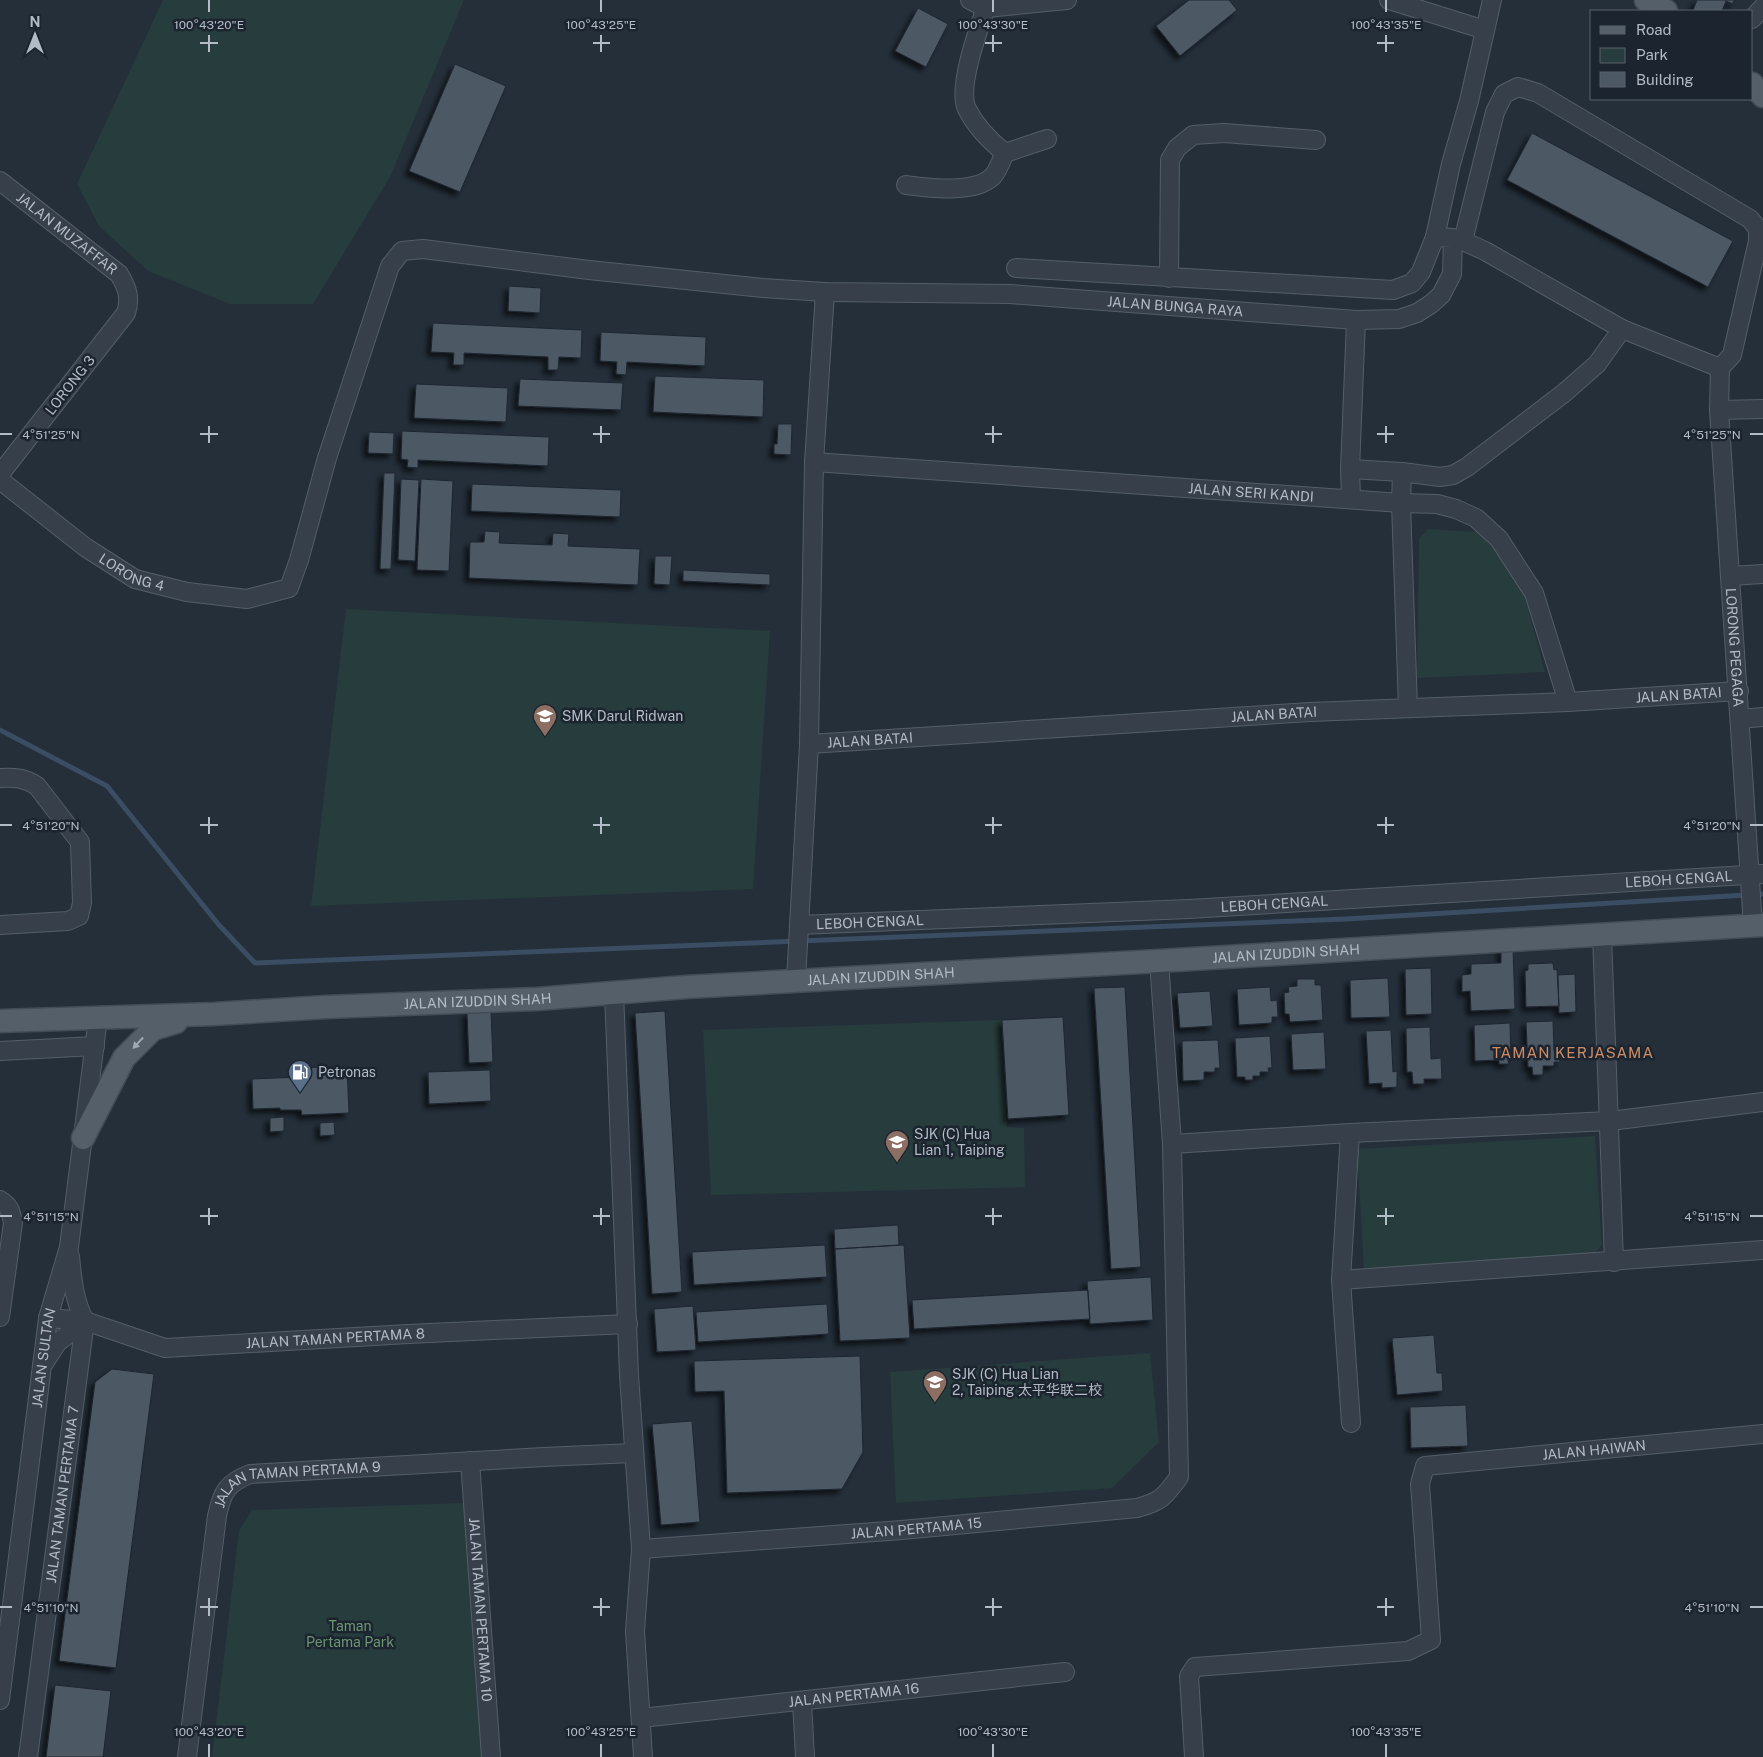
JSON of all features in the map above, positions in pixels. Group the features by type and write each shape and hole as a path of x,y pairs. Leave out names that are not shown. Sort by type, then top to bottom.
{"main road":[{"path":"1646,0 1664,10"},
{"path":"1753,85 1763,96"},
{"name":"JALAN IZUDDIN SHAH","path":"0,1021 214,1014 326,1007 538,999 686,986 796,982 1160,962 1758,926"},
{"path":"83,1138 117,1070 124,1058 139,1041 153,1029 175,1022 214,1014"}],"street":[{"path":"1005,153 986,138 966,108 966,82 978,4 1067,0"},
{"path":"1389,0 1485,30"},
{"name":"JALAN BUNGA RAYA","path":"1016,268 1393,290 1412,283 1421,272 1435,237 1451,164 1469,101 1492,0"},
{"path":"1753,18 1763,7"},
{"name":"JALAN BUNGA RAYA","path":"289,588 327,458 390,266 402,251 423,249 763,288 825,292 1010,294 1356,320 1399,319 1417,313 1441,295 1452,274 1458,240 1496,112 1504,94 1518,88 1538,93 1750,219 1758,229 1758,241 1732,355 1720,368"},
{"path":"1169,278 1170,160 1177,148 1192,135 1224,133 1316,140"},
{"path":"906,185 942,189 979,185 994,176 1005,153 1047,139"},
{"name":"JALAN MUZAFFAR","path":"0,180 119,274 128,291"},
{"path":"1435,237 1458,240 1485,251 1622,329 1720,368"},
{"name":"LORONG 3","path":"0,474 126,313 129,304 128,291"},
{"path":"796,982 809,744 814,462 825,292"},
{"path":"1351,499 1350,469 1356,320"},
{"path":"1350,469 1402,472 1440,477 1453,475 1467,468 1564,394 1597,364 1622,329"},
{"name":"LORONG PEGAGA","path":"1720,368 1719,410 1738,691 1758,926"},
{"path":"1719,410 1763,409"},
{"name":"JALAN SERI KANDI","path":"814,462 1437,504 1456,509 1476,518 1499,539 1534,593 1568,702"},
{"path":"1402,472 1401,503 1408,708"},
{"name":"LORONG 4","path":"0,480 85,547 135,579 187,592 247,599 289,588"},
{"path":"1731,576 1763,574"},
{"name":"JALAN BATAI","path":"809,744 1310,712 1568,702 1738,691"},
{"path":"1740,718 1763,717"},
{"path":"0,778 28,780 37,786 80,842 82,903 79,916 68,921 0,925"},
{"name":"LEBOH CENGAL","path":"799,936 1189,909 1754,884"},
{"path":"1602,935 1614,1262"},
{"path":"1160,962 1172,1144 1350,1133 1610,1121 1763,1102"},
{"path":"614,992 634,1453 641,1549 635,1631 643,1757"},
{"name":"JALAN SULTAN","path":"0,1700 48,1318 69,1247 98,1018"},
{"path":"0,1051 95,1046"},
{"path":"1350,1133 1341,1280 1351,1423"},
{"name":"JALAN PERTAMA 15","path":"641,1549 902,1530 1137,1508 1155,1504 1169,1491 1179,1477 1172,1144"},
{"path":"0,1317 13,1223 12,1212 4,1202"},
{"path":"41,1368 57,1343 85,1321 79,1310 74,1289 69,1247"},
{"path":"1341,1280 1763,1250"},
{"name":"JALAN TAMAN PERTAMA 8","path":"48,1318 85,1321 165,1348 398,1334 628,1324"},
{"name":"JALAN TAMAN PERTAMA 7","path":"28,1757 85,1321"},
{"name":"JALAN HAIWAN","path":"1194,1757 1189,1676 1195,1667 1408,1650 1431,1640 1420,1484 1426,1466 1763,1434"},
{"name":"JALAN TAMAN PERTAMA 9","path":"187,1757 217,1516 220,1502 227,1488 237,1479 250,1474 634,1453"},
{"name":"JALAN TAMAN PERTAMA 10","path":"470,1461 491,1757"},
{"name":"JALAN PERTAMA 16","path":"640,1718 1066,1672"},
{"path":"802,1702 805,1757"}],"green space":[{"path":"163,0 464,0 390,177 313,304 230,304 148,271 99,226 77,184"},
{"path":"1428,529 1477,532 1506,561 1523,590 1545,672 1417,678 1419,539"},
{"path":"346,609 770,631 753,889 311,906"},
{"path":"1002,1020 1007,1127 1024,1128 1025,1187 711,1195 703,1030"},
{"path":"1595,1136 1602,1245 1589,1258 1364,1271 1357,1149"},
{"path":"1150,1353 1159,1442 1112,1488 896,1503 890,1372"},
{"name":"Taman Pertama Park","path":"464,1503 483,1757 212,1757 239,1531 252,1510"}],"building":[{"path":"1189,0 1229,0 1237,10 1180,56 1156,26"},
{"path":"1697,0 1734,0 1733,4 1726,1 1722,10 1693,10"},
{"path":"918,8 948,24 926,67 895,51"},
{"path":"455,64 506,86 460,192 409,171"},
{"path":"1532,133 1733,241 1708,287 1507,180"},
{"path":"509,286 541,288 540,313 508,311"},
{"path":"433,323 582,330 581,358 559,357 558,370 548,370 548,357 464,353 464,365 453,365 454,353 431,352"},
{"path":"601,332 706,337 705,366 627,362 626,375 616,374 617,362 600,361"},
{"path":"655,376 764,380 763,417 653,412"},
{"path":"520,379 623,383 621,410 518,406"},
{"path":"416,384 508,388 506,422 414,418"},
{"path":"778,424 792,424 791,455 774,454 774,444 777,444"},
{"path":"402,431 549,437 548,466 418,460 418,468 407,467 408,460 401,459"},
{"path":"369,432 394,433 393,454 368,453"},
{"path":"384,473 395,473 391,569 380,569"},
{"path":"401,479 419,480 415,561 398,560"},
{"path":"421,479 453,481 449,571 417,570"},
{"path":"472,484 621,490 620,517 471,511"},
{"path":"485,531 500,532 499,543 552,545 553,533 569,534 568,546 640,549 638,585 469,578 470,542 484,542"},
{"path":"655,556 672,556 670,585 654,584"},
{"path":"683,570 770,574 770,585 683,581"},
{"path":"1501,948 1513,948 1515,1009 1471,1011 1470,991 1462,992 1462,975 1471,974 1471,964 1501,963"},
{"path":"1553,963 1554,970 1557,969 1559,1006 1526,1007 1525,971 1528,970 1528,964"},
{"path":"1431,968 1432,1014 1406,1015 1405,969"},
{"path":"1575,974 1576,1012 1559,1013 1558,975"},
{"path":"1388,978 1390,1017 1351,1018 1350,980"},
{"path":"1297,979 1315,979 1315,985 1321,985 1323,1020 1290,1022 1289,1014 1285,1014 1284,993 1289,992 1288,987 1297,986"},
{"path":"1125,987 1141,1267 1111,1269 1094,988"},
{"path":"1270,987 1271,1001 1277,1000 1278,1017 1272,1017 1272,1023 1239,1025 1237,989"},
{"path":"1210,991 1213,1026 1180,1028 1177,993"},
{"path":"491,1011 493,1062 469,1063 467,1012"},
{"path":"665,1011 682,1292 652,1294 635,1013"},
{"path":"1063,1017 1069,1115 1008,1119 1002,1020"},
{"path":"1553,1021 1554,1051 1559,1051 1560,1062 1554,1062 1554,1066 1543,1066 1543,1075 1533,1075 1532,1067 1528,1067 1526,1022"},
{"path":"1510,1023 1511,1060 1508,1060 1509,1064 1499,1064 1499,1060 1475,1061 1474,1025"},
{"path":"1430,1027 1431,1059 1441,1058 1442,1079 1424,1079 1424,1084 1413,1084 1412,1072 1407,1072 1406,1028"},
{"path":"1391,1030 1393,1072 1397,1071 1397,1087 1382,1088 1382,1083 1369,1084 1366,1031"},
{"path":"1324,1032 1326,1069 1293,1070 1291,1034"},
{"path":"1270,1036 1272,1068 1268,1068 1269,1072 1260,1072 1260,1076 1253,1076 1253,1080 1237,1077 1235,1038"},
{"path":"1218,1040 1220,1068 1215,1068 1215,1072 1204,1072 1204,1080 1183,1081 1182,1041"},
{"name":"Petronas","path":"347,1066 349,1113 302,1115 301,1110 280,1110 280,1108 253,1109 252,1079 300,1077 299,1068"},
{"path":"490,1070 491,1101 429,1104 428,1072"},
{"path":"284,1117 284,1131 270,1132 270,1118"},
{"path":"334,1122 335,1135 320,1136 320,1123"},
{"path":"898,1225 899,1245 835,1249 834,1229"},
{"path":"825,1245 827,1277 694,1285 692,1252"},
{"path":"904,1245 910,1338 840,1341 835,1249"},
{"path":"1151,1277 1153,1320 1090,1324 1087,1281"},
{"path":"1088,1290 1090,1319 914,1329 912,1300"},
{"path":"827,1304 829,1334 698,1342 696,1312"},
{"path":"693,1306 696,1350 657,1352 654,1309"},
{"path":"1434,1335 1437,1373 1442,1373 1443,1391 1397,1395 1392,1338"},
{"path":"860,1356 863,1452 842,1489 727,1493 724,1391 695,1392 694,1361"},
{"path":"112,1369 154,1374 116,1668 59,1661 95,1382"},
{"path":"1466,1405 1468,1446 1411,1448 1410,1407"},
{"path":"692,1421 700,1522 661,1525 652,1424"},
{"path":"55,1685 111,1691 103,1757 46,1757"}],"waterway":[{"path":"0,730 107,786 219,925 255,963 1346,919 1763,894"}],"place":[{"name":"SMK Darul Ridwan","path":"545,737"},
{"name":"Petronas","path":"300,1093"},
{"name":"SJK (C) Hua Lian 1, Taiping","path":"897,1163"},
{"name":"SJK (C) Hua Lian 2, Taiping 太平华联二校","path":"935,1403"}],"district":[{"name":"TAMAN KERJASAMA","path":"1573,1053"}]}
